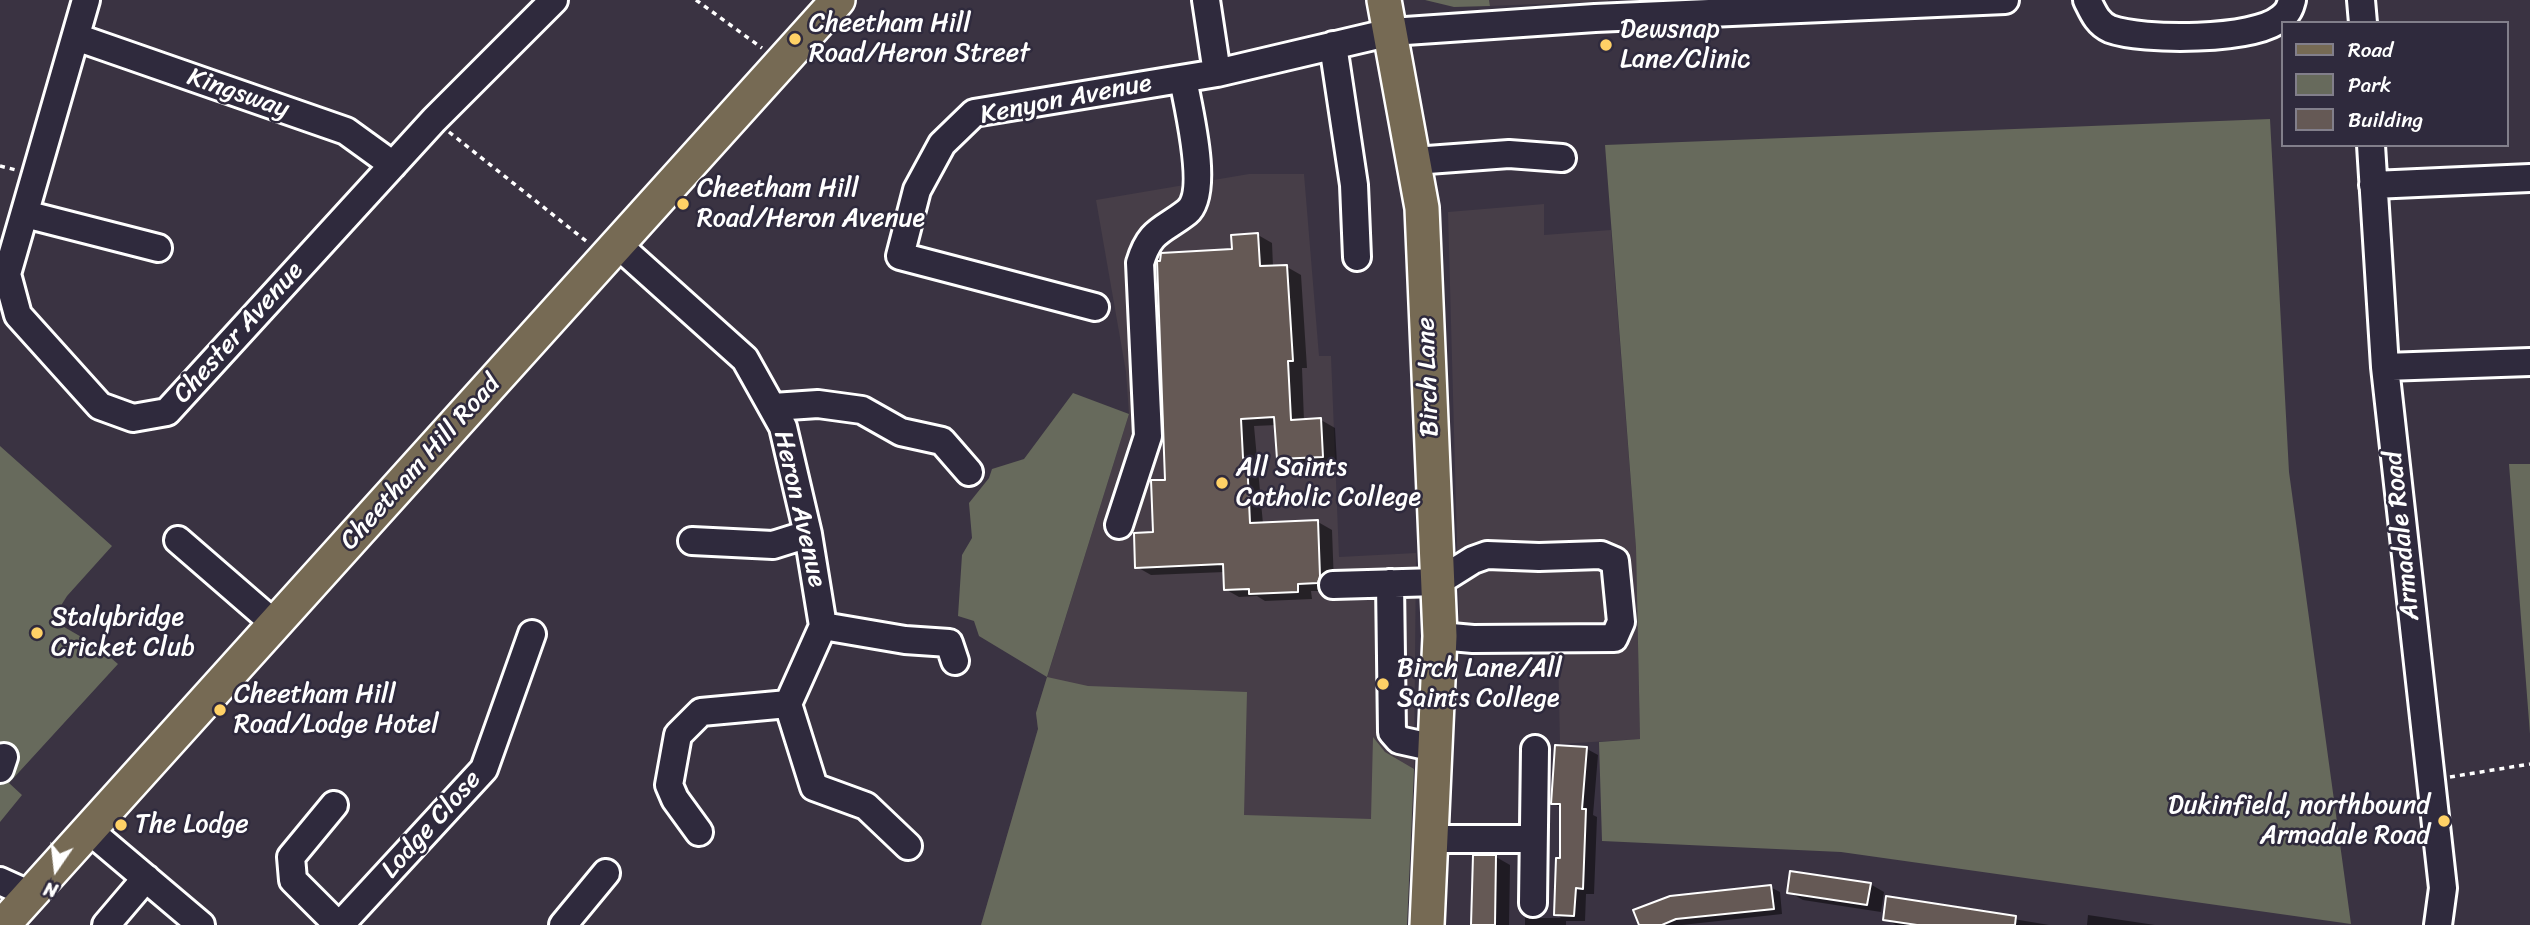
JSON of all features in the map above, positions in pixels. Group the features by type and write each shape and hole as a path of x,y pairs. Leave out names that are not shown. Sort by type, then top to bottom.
{"main road":[{"name":"Cheetham Hill Road","path":"3,925 838,0"},
{"name":"Birch Lane","path":"1388,16 1422,208 1440,636 1427,925"}],"street":[{"name":"Chester Avenue","path":"86,0 8,274 18,315 100,406 133,418 167,412 434,120 554,0"},
{"path":"1206,0 1217,73"},
{"name":"Kenyon Avenue","path":"1095,307 900,256 917,190 942,144 974,113 1217,73 1333,45 1388,16 2005,0"},
{"path":"2087,0 2097,20 2110,29 2195,37 2232,34 2280,20 2288,11 2292,0"},
{"path":"2361,0 2363,21"},
{"name":"Kingsway","path":"76,37 346,131 393,164"},
{"path":"1333,45 1354,185 1357,257"},
{"path":"1119,525 1148,436 1140,263 1152,238 1164,225 1186,212 1198,192 1183,79"},
{"name":"Armadale Road","path":"2371,147 2385,366 2443,888 2438,925"},
{"path":"1414,161 1509,154 1562,158"},
{"path":"2373,185 2530,178"},
{"path":"25,214 158,248"},
{"name":"Heron Avenue","path":"612,251 745,359 773,407 783,427 808,534 823,626"},
{"path":"2385,366 2530,362"},
{"path":"773,407 818,404 862,410 901,432 942,441 969,472"},
{"path":"692,541 773,545 808,534"},
{"path":"178,540 276,625"},
{"path":"1333,585 1438,582 1473,560 1487,555 1539,558 1601,555 1615,561 1621,622 1614,638 1473,639 1440,636"},
{"path":"1390,583 1392,732 1399,740 1435,748"},
{"path":"908,846 866,806 814,787 788,704 823,626 905,640 949,643 955,661"},
{"name":"Lodge Close","path":"339,925 484,769 532,634"},
{"path":"699,832 675,799 669,785 678,734 701,712 788,704"},
{"path":"1533,903 1535,749"},
{"path":"334,806 290,857 293,880 339,925"},
{"path":"90,831 201,925"},
{"path":"1431,839 1532,839"},
{"path":"563,925 606,873"},
{"path":"106,925 146,878"},
{"path":"0,881 31,895"}],"path":[{"path":"696,0 782,62"},
{"path":"434,120 612,251"},
{"path":"2431,780 2530,764"}],"shaded area":[{"path":"1489,0 1608,0 1608,1 1490,6"},
{"name":"All Saints Catholic College","path":"1249,174 1304,174 1319,356 1331,356 1339,557 1416,553 1414,769 1407,925 981,925 1038,729 1036,713 1129,414 1126,372 1096,200"},
{"path":"1544,204 1544,235 1611,230 1636,548 1640,739 1560,744 1558,650 1460,653 1448,212"}],"green space":[{"path":"1425,0 1489,0 1490,6 1454,7"},
{"path":"2270,119 2289,472 2351,924 1841,852 1602,841 1599,742 1640,739 1636,548 1605,145"},
{"path":"1073,393 1129,414 1047,677 979,636 974,621 958,616 962,555 972,538 969,503 989,478 992,469 1024,459"},
{"name":"Stalybridge Cricket Club","path":"0,446 112,546 67,596 52,620 97,646 118,664 9,783 22,795 0,822"},
{"path":"2509,464 2530,464 2530,734"},
{"path":"1047,677 1088,686 1247,692 1244,815 1371,819 1373,737 1385,752 1414,769 1407,925 981,925 1038,729 1036,713"}],"building":[{"path":"1258,233 1260,266 1287,265 1293,361 1288,361 1291,420 1321,418 1323,457 1277,459 1274,417 1241,419 1243,458 1247,458 1250,523 1318,520 1320,576 1318,583 1298,584 1298,592 1249,594 1249,589 1224,590 1223,564 1135,568 1134,533 1153,532 1151,480 1165,480 1157,261 1160,261 1161,253 1232,249 1231,235"},
{"path":"1555,745 1587,747 1582,809 1586,809 1583,889 1576,888 1574,916 1554,915 1556,858 1560,858 1560,804 1551,804"},
{"path":"1473,855 1496,855 1495,925 1471,925"},
{"path":"1790,871 1871,883 1867,905 1787,893"},
{"path":"1771,885 1774,909 1676,919 1662,925 1639,925 1633,910 1670,896"},
{"path":"1886,896 2016,916 2015,925 1917,925 1883,920"}],"place":[{"name":"Cheetham Hill Road/Heron Street","path":"795,39"},
{"name":"Dewsnap Lane/Clinic","path":"1606,45"},
{"name":"Cheetham Hill Road/Heron Avenue","path":"683,204"},
{"name":"All Saints Catholic College","path":"1222,483"},
{"name":"Stalybridge Cricket Club","path":"37,633"},
{"name":"Birch Lane/All Saints College","path":"1383,684"},
{"name":"Cheetham Hill Road/Lodge Hotel","path":"220,710"},
{"name":"Dukinfield, northbound Armadale Road","path":"2444,821"},
{"name":"The Lodge","path":"121,825"}]}
